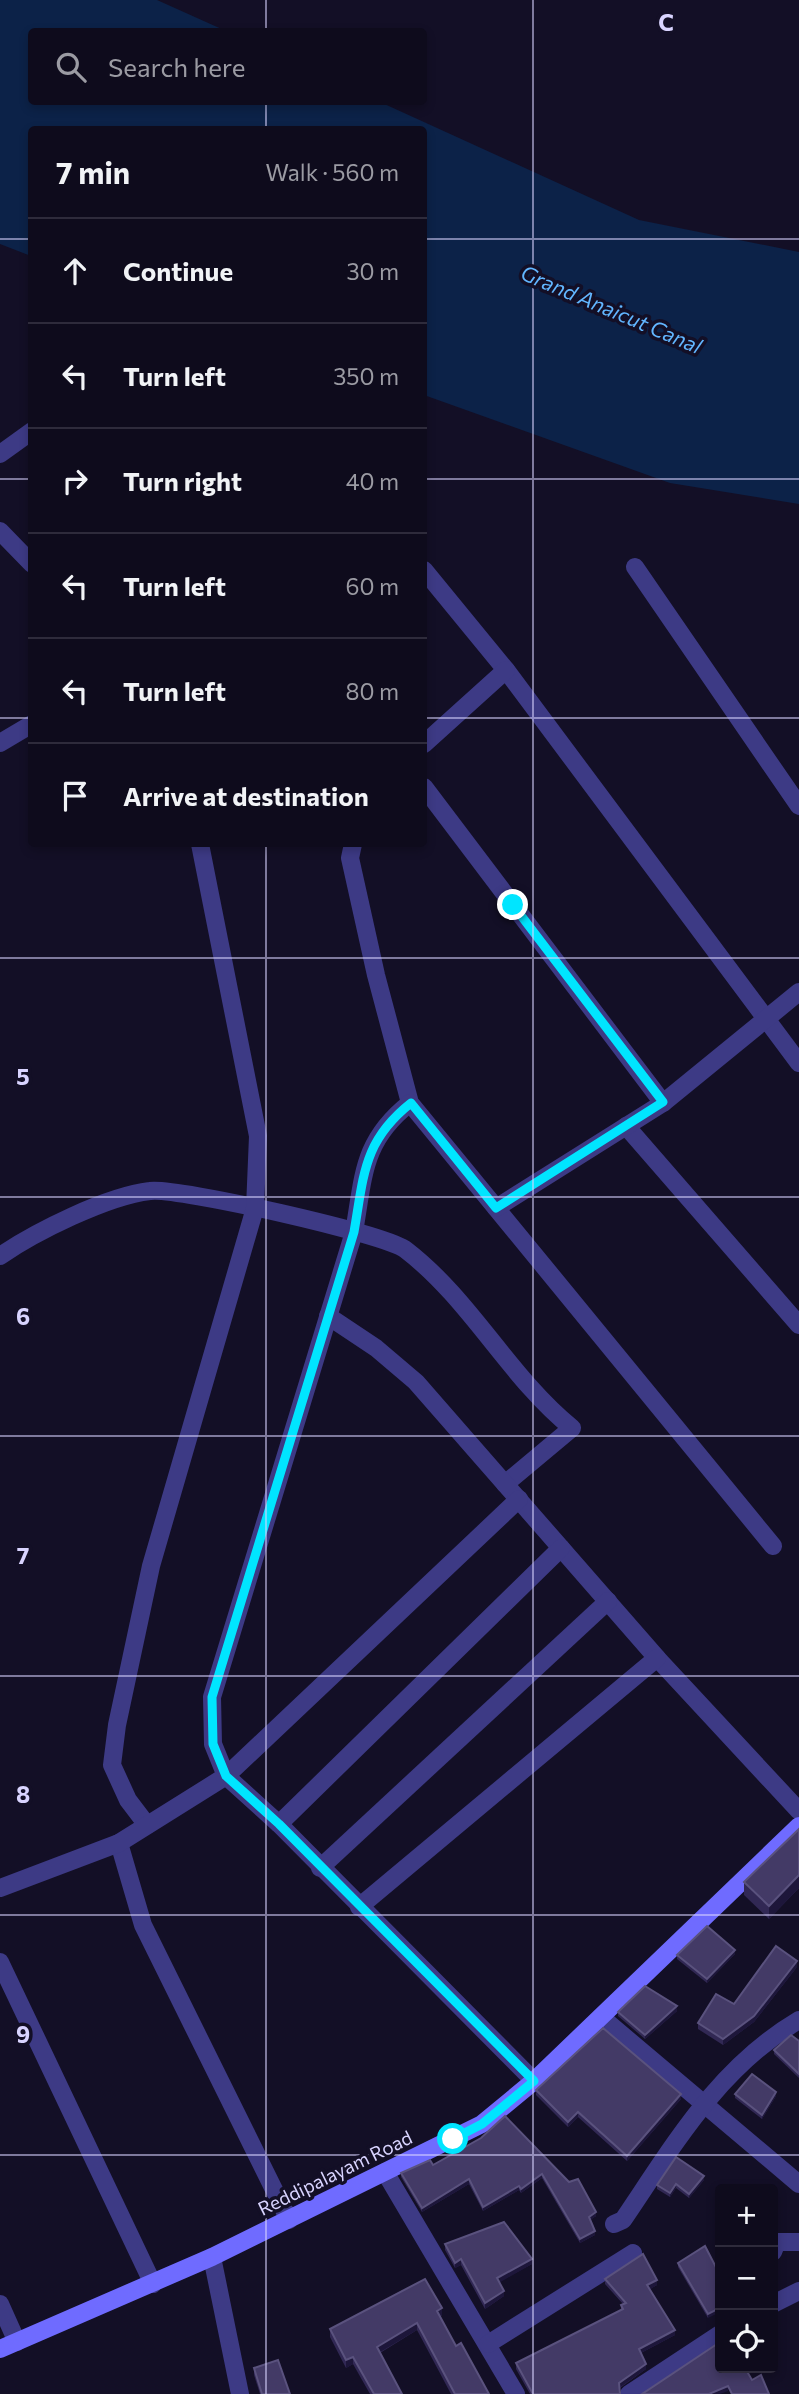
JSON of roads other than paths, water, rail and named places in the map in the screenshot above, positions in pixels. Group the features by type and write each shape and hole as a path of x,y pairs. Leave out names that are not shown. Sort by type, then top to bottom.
{"street":[{"path":"0,454 28,434"},
{"path":"0,531 28,560"},
{"path":"635,568 799,806"},
{"path":"427,574 506,670 799,1063"},
{"path":"427,741 506,670"},
{"path":"0,743 28,726"},
{"path":"427,791 663,1102"},
{"path":"147,1825 128,1800 112,1765 117,1725 151,1566 255,1208 258,1136 201,847"},
{"path":"353,847 350,858 376,975 411,1103 773,1546"},
{"path":"496,1208 663,1102 799,992"},
{"path":"411,1103 390,1120 368,1154 354,1232 212,1697 213,1744 226,1776 279,1824 534,2081"},
{"path":"626,1126 799,1325"},
{"path":"0,1256 100,1205 151,1190 255,1208 354,1232 404,1248 438,1280 550,1410 572,1428 505,1484"},
{"path":"328,1316 376,1348 416,1382 657,1658 799,1811"},
{"path":"0,1888 119,1843 226,1776 519,1499"},
{"path":"279,1824 561,1548"},
{"path":"320,1868 608,1601"},
{"path":"359,1907 657,1658"},
{"name":"Reddipalayam Road","path":"0,2349 212,2257 482,2124 534,2081 799,1826"},
{"path":"119,1843 143,1925 289,2220"},
{"path":"0,1962 153,2284"},
{"path":"601,2017 799,2184"},
{"path":"614,2224 623,2220 703,2103 782,2030 799,2020"},
{"path":"385,2172 516,2394"},
{"path":"775,2247 777,2242 799,2242"},
{"path":"488,2344 633,2253"},
{"path":"212,2257 240,2394"},
{"path":"778,2302 799,2291"},
{"path":"0,2304 17,2342"},
{"path":"629,2394 715,2337"}],"water":[{"name":"Grand Anaicut Canal","path":"0,0 157,0 219,28 28,28 28,105 387,105 639,220 799,252 799,504 670,483 427,396 427,126 28,126 28,255 0,244"}]}
